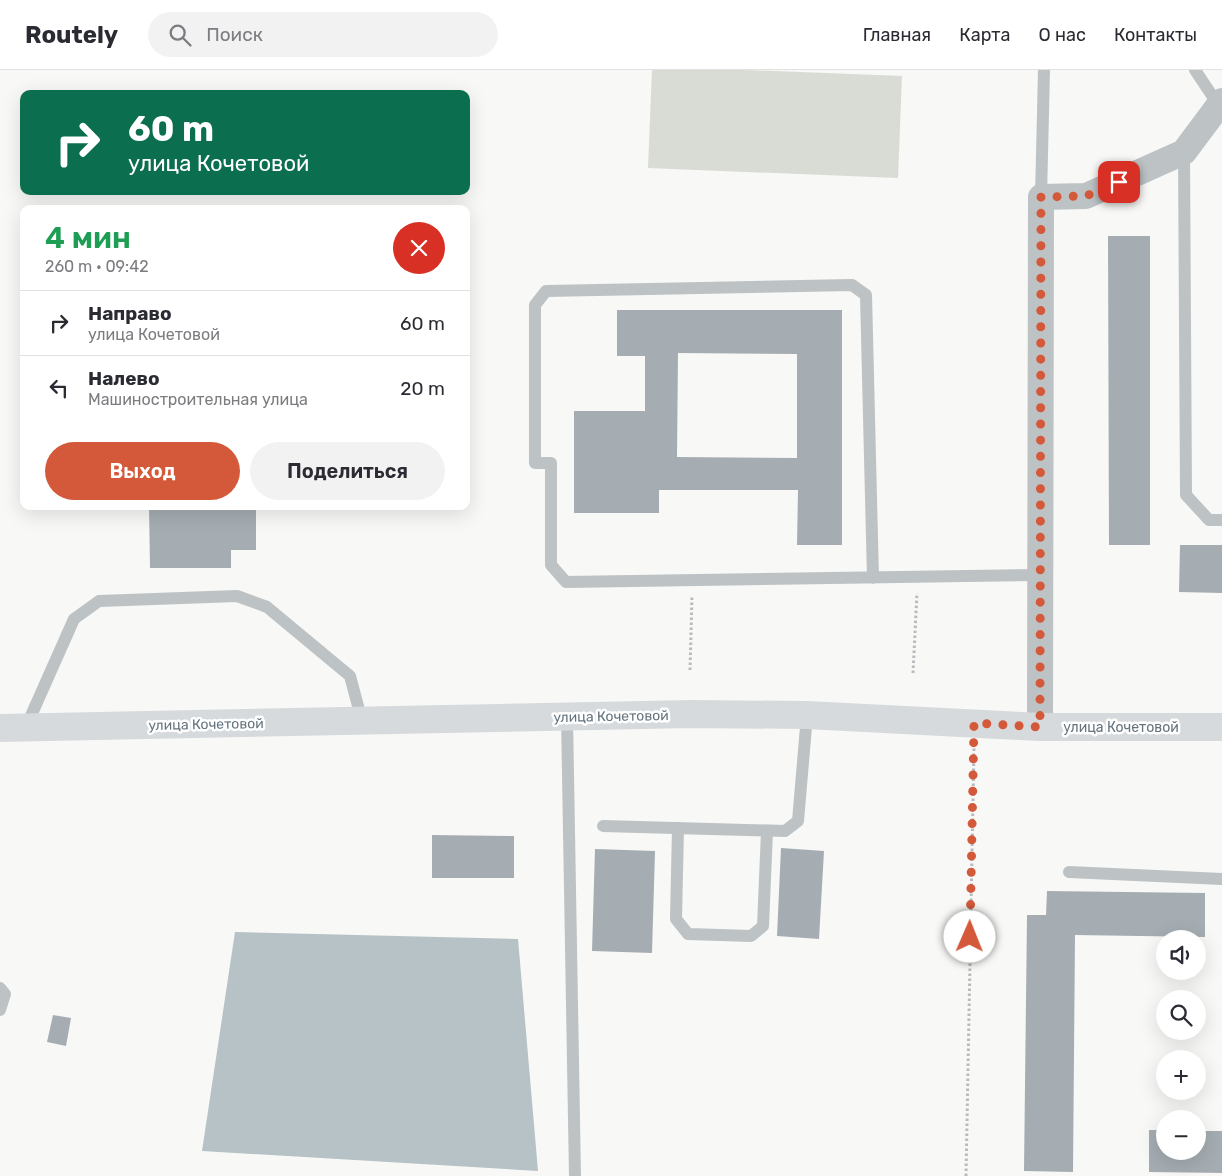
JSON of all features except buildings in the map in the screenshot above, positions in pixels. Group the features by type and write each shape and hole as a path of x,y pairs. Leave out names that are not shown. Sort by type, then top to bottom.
{"main road":[{"name":"улица Кочетовой","path":"13,728 691,714 807,715 1040,727 1222,727"}],"street":[{"path":"1040,727 1041,197 1086,196 1184,152 1220,103"}],"lane":[{"path":"1041,197 1044,70"},
{"path":"1195,70 1220,103"},
{"path":"1184,152 1186,495 1208,520 1222,520"},
{"path":"874,578 866,295 852,285 546,291 534,305 535,463 551,463 551,565 566,582 874,578 1040,575"},
{"path":"13,728 74,619 99,601 237,596 266,607 350,676 362,721"},
{"path":"603,826 784,831 798,821 807,715"},
{"path":"568,717 575,1176"},
{"path":"678,828 676,919 688,934 751,936 763,926 767,831"},
{"path":"1069,872 1222,879"},
{"path":"0,988 5,994 0,1010"}],"path":[{"path":"913,673 918,577"},
{"path":"690,670 692,580"},
{"path":"966,1176 974,723"}],"shaded area":[{"path":"652,70 746,70 902,76 898,178 648,168"},
{"path":"235,932 518,939 538,1171 202,1151"}],"route":[{"path":"970,937 974,723 1040,727 1041,197 1086,196 1119,182"}]}
